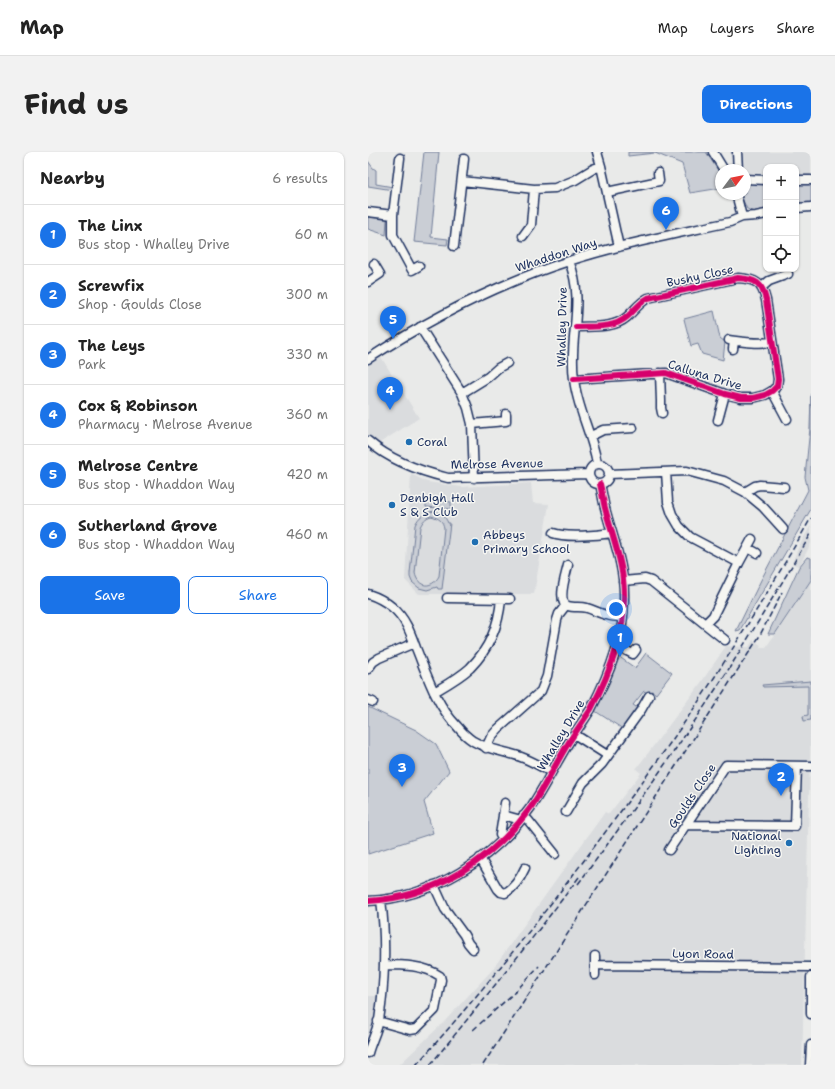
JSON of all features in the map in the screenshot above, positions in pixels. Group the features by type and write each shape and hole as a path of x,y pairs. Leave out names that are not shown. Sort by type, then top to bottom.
{"street":[{"path":"597,152 602,166 619,248"},
{"path":"713,152 720,164"},
{"path":"737,152 738,164"},
{"path":"400,158 393,215 393,235 412,270 420,266"},
{"path":"454,246 464,159"},
{"path":"462,181 534,189 555,188 575,180 593,169 602,166"},
{"path":"607,192 659,180 658,173"},
{"path":"751,179 763,180"},
{"path":"799,180 811,180"},
{"path":"523,236 531,225 534,189"},
{"path":"738,200 742,217"},
{"path":"799,208 811,207"},
{"path":"368,212 393,215"},
{"name":"Whaddon Way","path":"368,359 454,308 523,277 569,261 619,248 730,222 742,217 763,215"},
{"name":"Whalley Drive","path":"569,261 574,273 576,286 577,310 572,360 574,379 578,402 591,436 598,463"},
{"path":"368,282 380,274 374,264"},
{"path":"784,277 768,281 762,287 766,300 778,379 777,386 772,391 786,414"},
{"name":"Bushy Close","path":"576,327 606,326 616,323 626,317 641,302 648,298 738,278 747,278 755,281 762,287"},
{"path":"420,327 462,393 468,408 472,424 474,478"},
{"path":"732,343 772,342"},
{"path":"462,393 507,363"},
{"path":"660,373 662,414"},
{"name":"Calluna Drive","path":"574,379 666,373 740,398 765,396 772,391"},
{"path":"718,420 716,411 725,394"},
{"path":"472,424 506,421 506,414"},
{"path":"591,436 603,430 633,428"},
{"name":"Melrose Avenue","path":"368,441 376,448 410,467 448,478 588,474"},
{"path":"598,463 607,467 609,474 605,482 600,484 593,483 588,474 590,468 598,463"},
{"path":"609,474 687,471 706,475 724,481 746,492 763,507 783,529"},
{"path":"666,472 668,502 672,514 679,526 690,537 739,563"},
{"name":"Whalley Drive","path":"368,900 381,900 409,894 434,885 455,875 480,858 503,839 522,818 534,801 590,710 609,670 617,646 624,600 623,581 617,547 605,508 600,484"},
{"path":"746,492 756,486 775,489 784,487"},
{"path":"553,533 559,535 595,535 612,533"},
{"path":"706,624 712,616 752,539"},
{"path":"748,548 757,553"},
{"path":"566,605 562,594 568,565"},
{"path":"623,581 646,579 651,581 725,640"},
{"path":"368,594 380,599 392,607 401,616 434,692 444,711 456,726 471,740 486,748 522,757 551,772"},
{"path":"447,598 510,599"},
{"path":"434,692 454,680 469,668 482,654 498,623 501,599"},
{"path":"566,605 584,607 608,616 622,617"},
{"path":"486,748 491,737 498,729 541,691 547,676 556,620 566,605"},
{"path":"368,669 373,662 379,658 414,643"},
{"path":"617,646 633,654 636,650"},
{"path":"566,813 583,784 602,764 607,755 641,710 649,696"},
{"path":"574,734 607,755"},
{"name":"Goulds Close","path":"669,850 726,765 811,766"},
{"path":"686,825 795,826 797,766"},
{"path":"503,839 500,835 505,804"},
{"path":"503,816 528,820 555,854"},
{"path":"480,858 498,889 505,893 513,888 523,874 525,868"},
{"path":"434,885 445,909 473,949"},
{"path":"368,1053 378,1021 384,965 384,932 381,900"},
{"path":"595,956 595,975"},
{"path":"378,1021 410,1030 416,1029 435,1010 441,980 440,976 434,972 418,967 384,965"},
{"name":"Lyon Road","path":"595,965 811,967"},
{"path":"811,977 811,1014"},
{"path":"810,1065 811,1045"}],"shaded area":[{"path":"424,152 439,152 431,237 448,239 447,245 414,242"},
{"path":"628,152 706,152 715,166 715,189 690,193 682,164 655,153 628,156"},
{"path":"730,152 811,152 811,190 799,190 799,164 763,164 763,189 751,188 751,164 731,164"},
{"path":"368,161 376,170 376,184 393,187 393,190 368,186"},
{"path":"751,182 763,183 763,211 754,212 747,209 743,200 751,200"},
{"path":"799,182 811,182 811,203 799,204"},
{"path":"368,217 387,219 386,235 368,229"},
{"path":"714,311 720,338 725,342 723,360 702,354 698,344 691,346 684,319"},
{"path":"381,357 419,418 378,444 368,434 368,365"},
{"path":"811,394 811,509 740,630 736,631 808,490 805,477 810,428"},
{"name":"Abbeys Primary School","path":"411,474 427,482 462,487 531,483 533,503 549,504 534,594 419,594 405,580"},
{"path":"426,500 451,502 451,509 426,507"},
{"path":"434,511 441,514 446,518 448,523 450,523 442,589 438,589 437,587 427,590 419,588 412,582 410,573 415,525 420,517","holes":["431,516 442,522 444,528 439,576 433,583 426,585 419,582 415,573 420,527 423,521"]},
{"path":"811,525 811,543 799,567 792,563 799,546"},
{"path":"807,557 811,558 811,580 775,634 768,634 799,567"},
{"path":"811,580 811,720 802,1065 399,1065 443,1023 492,970 605,812 609,814 641,773 636,769 700,684 726,646 749,647 753,640 761,645 760,647 766,647"},
{"path":"646,653 672,673 656,694 652,691 647,693 644,691 633,705 638,708 623,729 595,711 584,730 582,728 599,703 618,656 635,668"},
{"path":"811,681 811,720 804,721 803,716 808,715 808,686 763,687 762,685"},
{"path":"368,707 416,730 436,744 449,771 424,802 433,833 368,854"},
{"path":"368,996 381,996 368,1051"}],"railway":[{"path":"416,1065 468,1006 543,914 653,767 727,658 811,518"},
{"path":"578,884 637,804 712,695 811,534"},
{"path":"483,1065 759,637 782,592"},
{"path":"430,1065 506,972 579,877"},
{"path":"473,1030 515,992 539,966"}],"cycle path":[{"path":"574,379 666,373 725,394 741,398 753,398 765,395 777,386 778,379 766,300 760,286 749,279 738,278 648,298 621,321 603,326 576,327"},
{"path":"368,901 392,898 416,892 438,884 480,859 499,843 516,826 531,807 569,742 591,709 604,683 614,656 621,628 624,599 621,564 605,508 600,484"}],"place":[{"name":"Sutherland Grove","path":"666,230"},
{"name":"Melrose Centre","path":"393,339"},
{"name":"Cox & Robinson","path":"390,410"},
{"name":"Coral","path":"409,442"},
{"name":"Denbigh Hall S & S Club","path":"392,505"},
{"name":"Abbeys Primary School","path":"475,542"},
{"name":"The Linx","path":"620,657"},
{"name":"The Leys","path":"402,787"},
{"name":"Screwfix","path":"781,796"},
{"name":"National Lighting","path":"789,843"}]}
